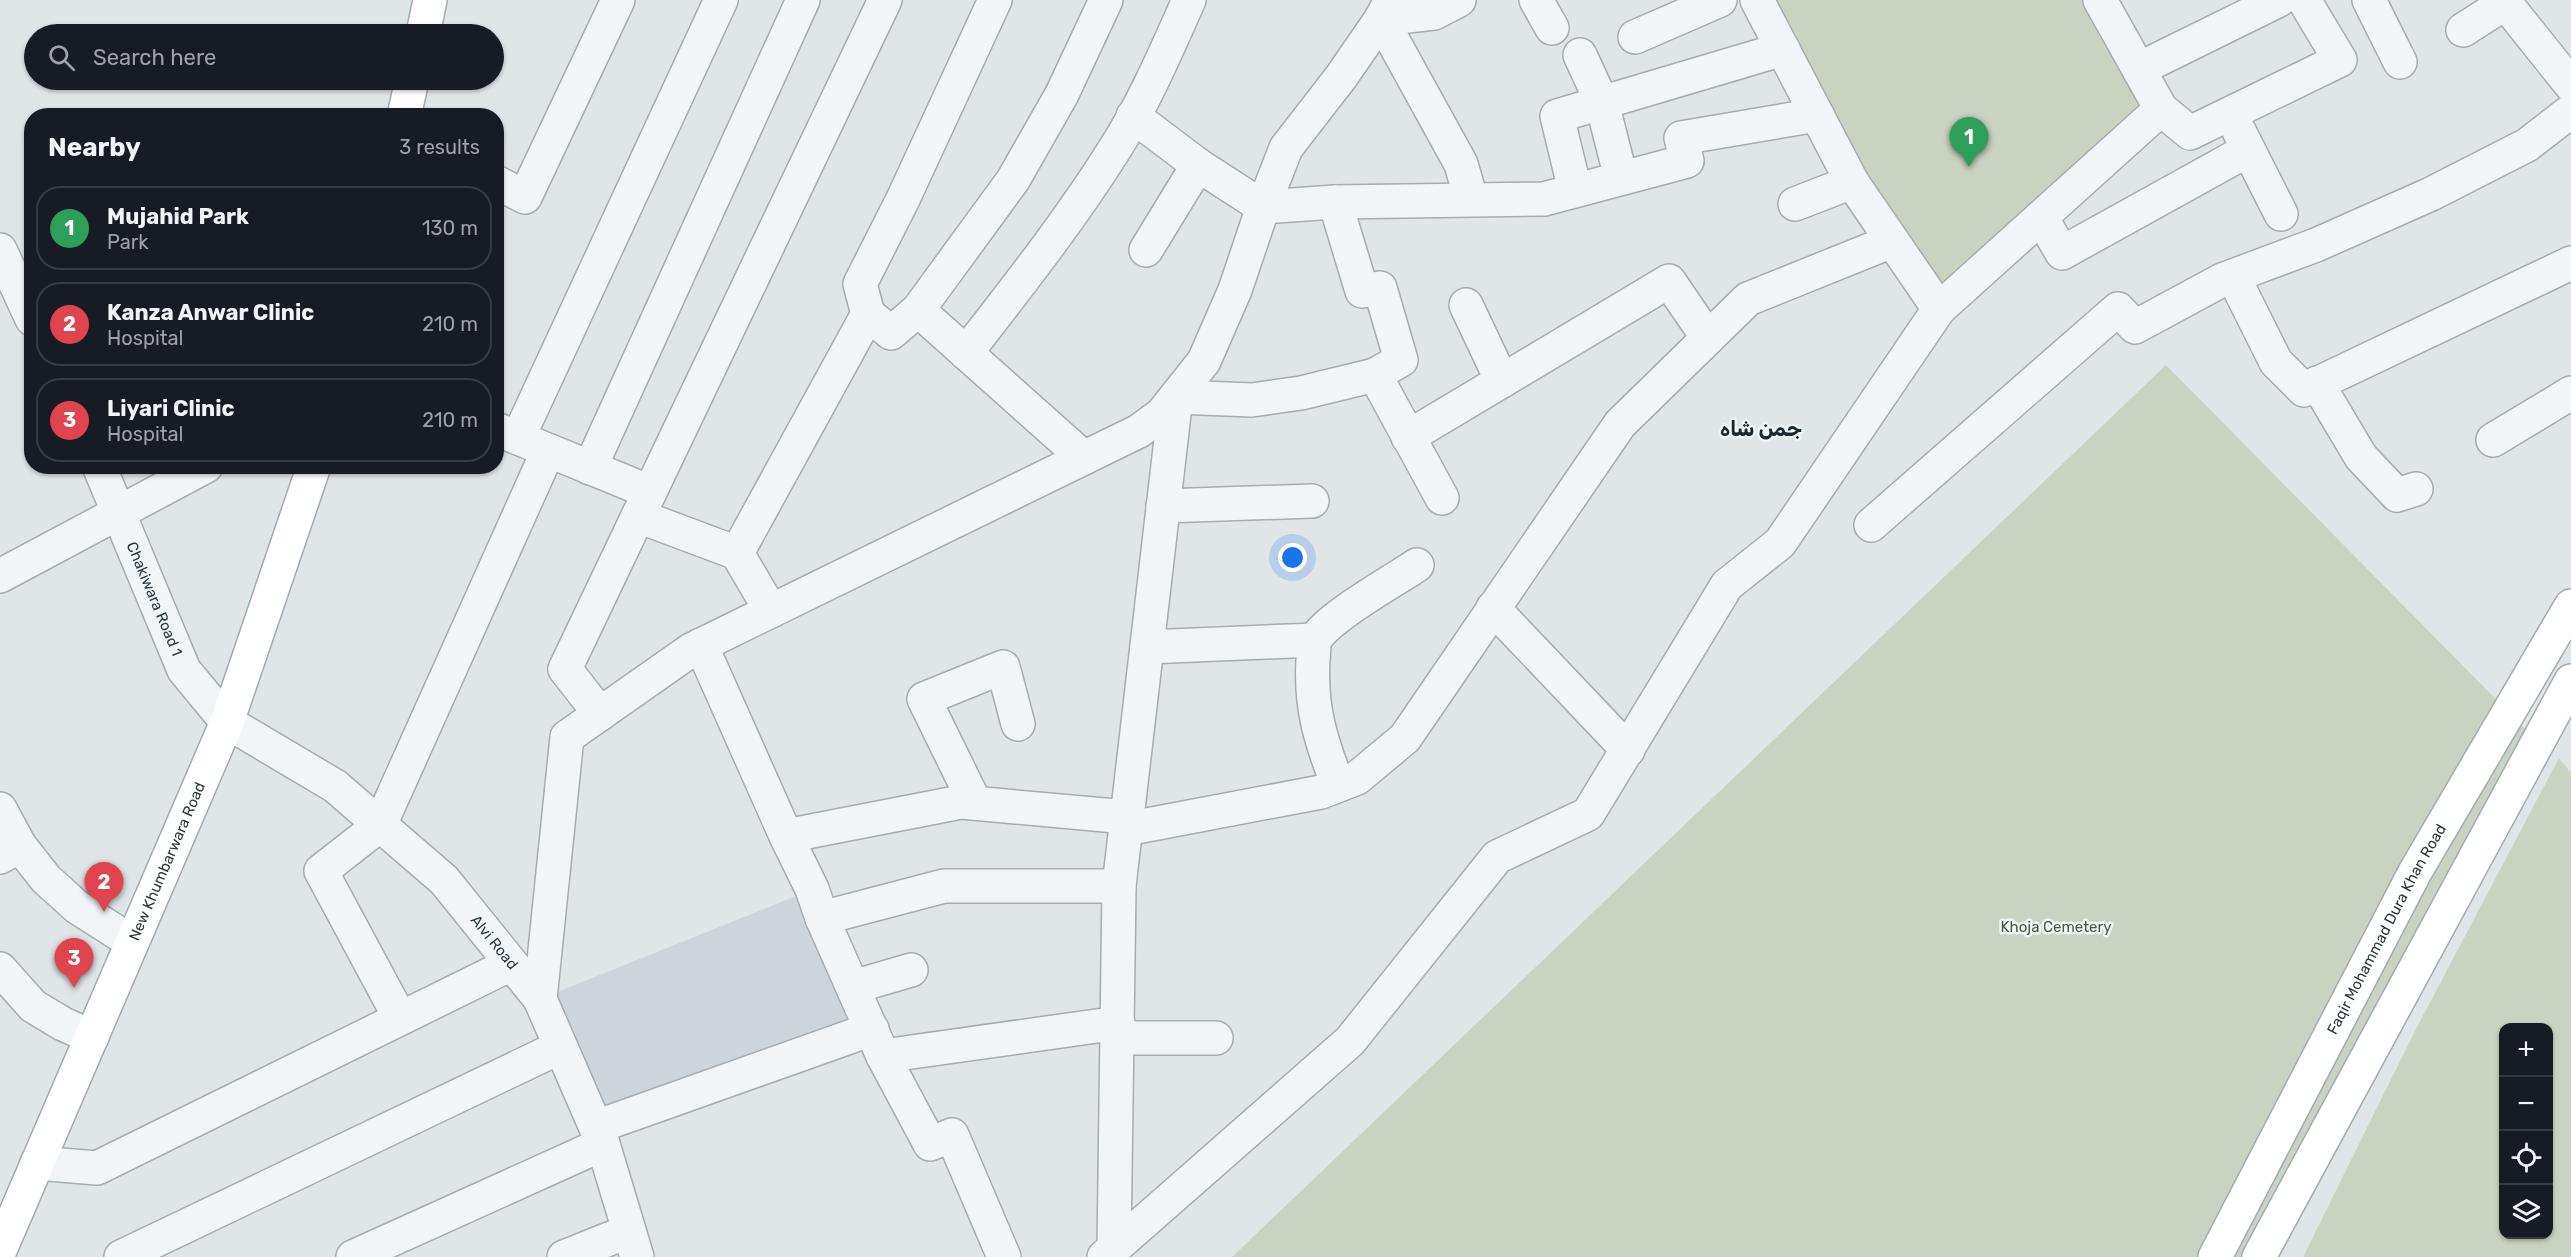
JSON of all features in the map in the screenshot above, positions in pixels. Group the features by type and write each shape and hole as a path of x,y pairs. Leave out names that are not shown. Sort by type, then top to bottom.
{"main road":[{"path":"425,24 430,0"},
{"path":"406,108 410,90"},
{"name":"New Khumbarwara Road","path":"0,1250 226,722 311,474"},
{"name":"Faqir Mohammad Dura Khan Road","path":"2216,1257 2415,872 2571,606"},
{"path":"2259,1257 2571,681"}],"street":[{"path":"504,186 525,196 618,0"},
{"path":"721,0 507,434 590,468 644,504 737,553 771,611"},
{"path":"590,468 803,0"},
{"path":"600,714 565,669 885,0"},
{"path":"995,0 903,199 860,284 868,314 891,333 918,310 1013,180 1062,94 1106,0"},
{"path":"966,353 1060,232 1118,145 1189,0"},
{"path":"1386,9 1434,13 1459,0"},
{"path":"1536,0 1552,28"},
{"path":"1635,38 1720,0"},
{"path":"1757,0 1852,182 1939,309"},
{"path":"2100,0 2161,109 2190,133 2340,60 2304,0"},
{"path":"2139,69 2279,0"},
{"path":"2369,0 2400,62"},
{"path":"2463,30 2504,1 2571,85"},
{"path":"1386,9 1461,164 1471,199"},
{"path":"540,999 567,737 691,650 1138,431 1162,414 1204,362 1235,290 1286,148 1341,77 1386,9"},
{"path":"1575,190 1557,116 1783,49"},
{"path":"1580,55 1602,103 1621,178"},
{"path":"1109,1252 1350,1041 1497,857 1588,814 1727,585 1780,543 1939,309 2161,109"},
{"path":"1871,525 2118,309 2135,327 2177,303 2234,276 2316,245 2431,194 2527,144 2571,111"},
{"path":"2229,114 2281,214"},
{"path":"1133,116 1198,165 1263,207 1335,201 1544,199 1687,161 1681,138 1817,115"},
{"path":"2041,217 2062,254 2248,150"},
{"path":"1146,250 1198,165"},
{"path":"1795,204 1852,182"},
{"path":"1176,397 1252,400 1301,393 1375,375 1401,360 1380,288 1362,291 1335,201"},
{"path":"786,836 961,801 1127,823 1321,792 1358,778 1405,738 1613,432 1748,299 1892,241"},
{"path":"0,250 24,302"},
{"path":"2234,276 2276,362 2304,390 2571,263"},
{"path":"1408,437 1668,281 1708,338"},
{"path":"1466,304 1502,381"},
{"path":"918,310 1084,458"},
{"path":"737,553 868,314"},
{"path":"1375,375 1442,498"},
{"path":"2317,383 2361,457 2397,495 2416,489"},
{"path":"2493,440 2571,393"},
{"path":"1109,1252 1118,1030 1119,886 1176,397"},
{"path":"400,1018 321,871 380,825 548,451"},
{"name":"Chakiwara Road 1","path":"103,474 184,670 226,722"},
{"path":"0,576 191,474"},
{"path":"1163,506 1312,501"},
{"path":"1338,785 1320,741 1312,683 1314,640 1327,625 1417,565"},
{"path":"1493,608 1628,750"},
{"path":"1147,647 1314,640"},
{"path":"701,645 786,836 813,889 822,918 877,1042 930,1144 952,1135 1004,1257"},
{"path":"975,803 924,699 1003,667 1018,724"},
{"name":"Alvi Road","path":"226,722 335,786 444,880 540,999 600,1136 633,1244"},
{"path":"0,809 10,851 77,907 132,942"},
{"path":"822,918 944,886 1119,886"},
{"path":"37,1163 97,1168 511,964"},
{"path":"852,987 911,970"},
{"path":"5,984 33,1006 63,1024 92,1037"},
{"path":"353,1257 600,1136 877,1042 1118,1030 1216,1038"},
{"path":"121,1257 560,1047"},
{"path":"564,1257 633,1244"}],"shaded area":[{"path":"806,892 862,1025 596,1127 540,999"}],"green space":[{"path":"1750,0 2101,0 2161,109 1939,309"},
{"name":"Khoja Cemetery","path":"2166,365 2546,750 2243,1257 1232,1257"},
{"path":"2559,758 2571,773 2571,1257 2303,1257 2416,1029"}],"place":[{"name":"Mujahid Park","path":"1969,167"},
{"name":"Kanza Anwar Clinic","path":"104,912"},
{"name":"Liyari Clinic","path":"74,988"}],"district":[{"name":"جمن شاہ","path":"1761,429"}]}
